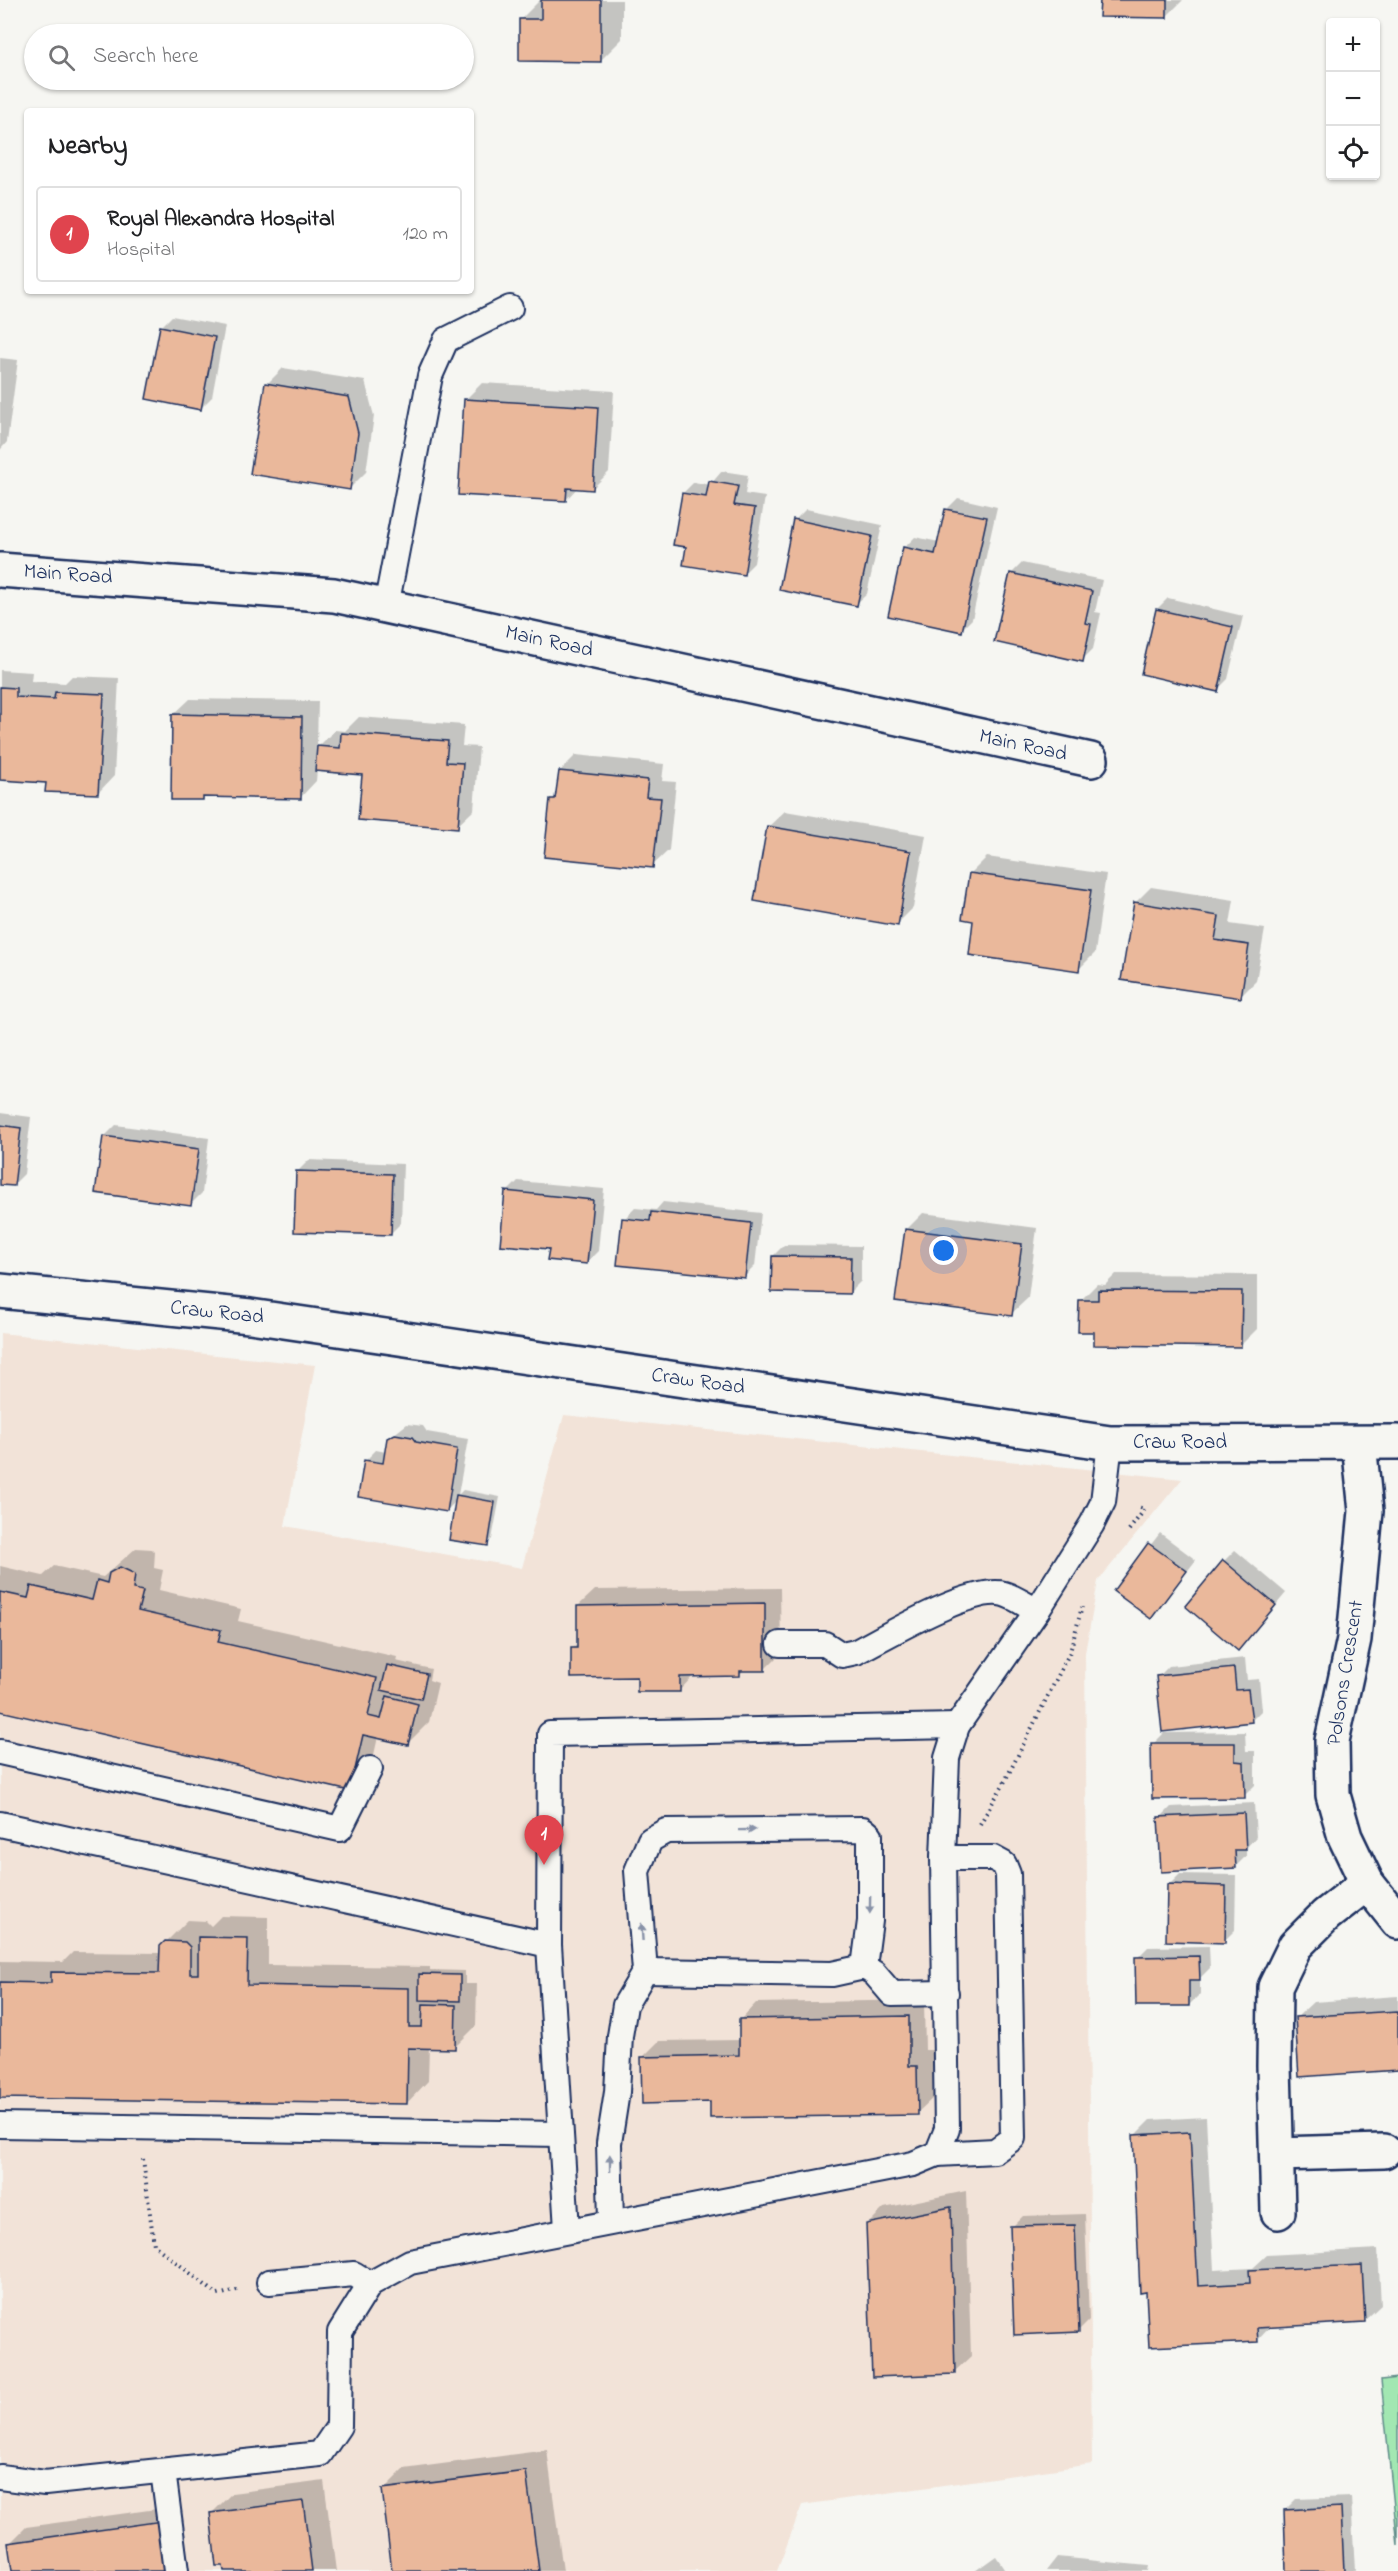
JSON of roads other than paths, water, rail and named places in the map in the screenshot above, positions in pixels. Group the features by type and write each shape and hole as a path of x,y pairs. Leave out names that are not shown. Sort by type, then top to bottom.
{"street":[{"name":"Main Road","path":"0,570 334,595 1090,760"},
{"name":"Craw Road","path":"0,1291 250,1316 1110,1443 1398,1442"},
{"name":"Polsons Crescent","path":"1359,1443 1366,1511 1354,1639 1332,1741 1333,1795 1345,1837 1367,1883 1398,1922"},
{"path":"1278,2212 1274,2066 1275,1987 1295,1946 1326,1914 1367,1883"},
{"path":"1278,2154 1384,2151"}],"lane":[{"path":"386,607 430,376 446,340 510,308"},
{"path":"937,2154 947,2129 943,1858 947,1758 957,1726 1037,1611 1092,1524 1103,1502 1110,1443"},
{"path":"780,1644 825,1644 842,1655 856,1652 954,1603 979,1594 1004,1593 1037,1611"},
{"path":"567,2229 559,2134 549,1945 550,1734 957,1726"},
{"path":"0,1752 340,1829 370,1769"},
{"path":"0,1824 549,1945"},
{"path":"611,2221 609,2143 618,2092 620,2036 625,2005 645,1971 637,1871 650,1840 666,1831 863,1829 870,1835 870,1921 864,1967"},
{"path":"0,2477 45,2483 320,2454 339,2426 340,2332 370,2284 410,2262 567,2229 913,2164 937,2154 994,2151 1012,2138 1008,1874 1004,1864 993,1858 943,1858"},
{"path":"645,1971 832,1974 864,1967 874,1973 892,1994 946,1993"},
{"path":"0,2125 559,2134"},
{"path":"269,2282 354,2274 370,2284"},
{"path":"163,2471 176,2571"}],"place":[{"name":"Royal Alexandra Hospital","path":"544,1865"}]}
